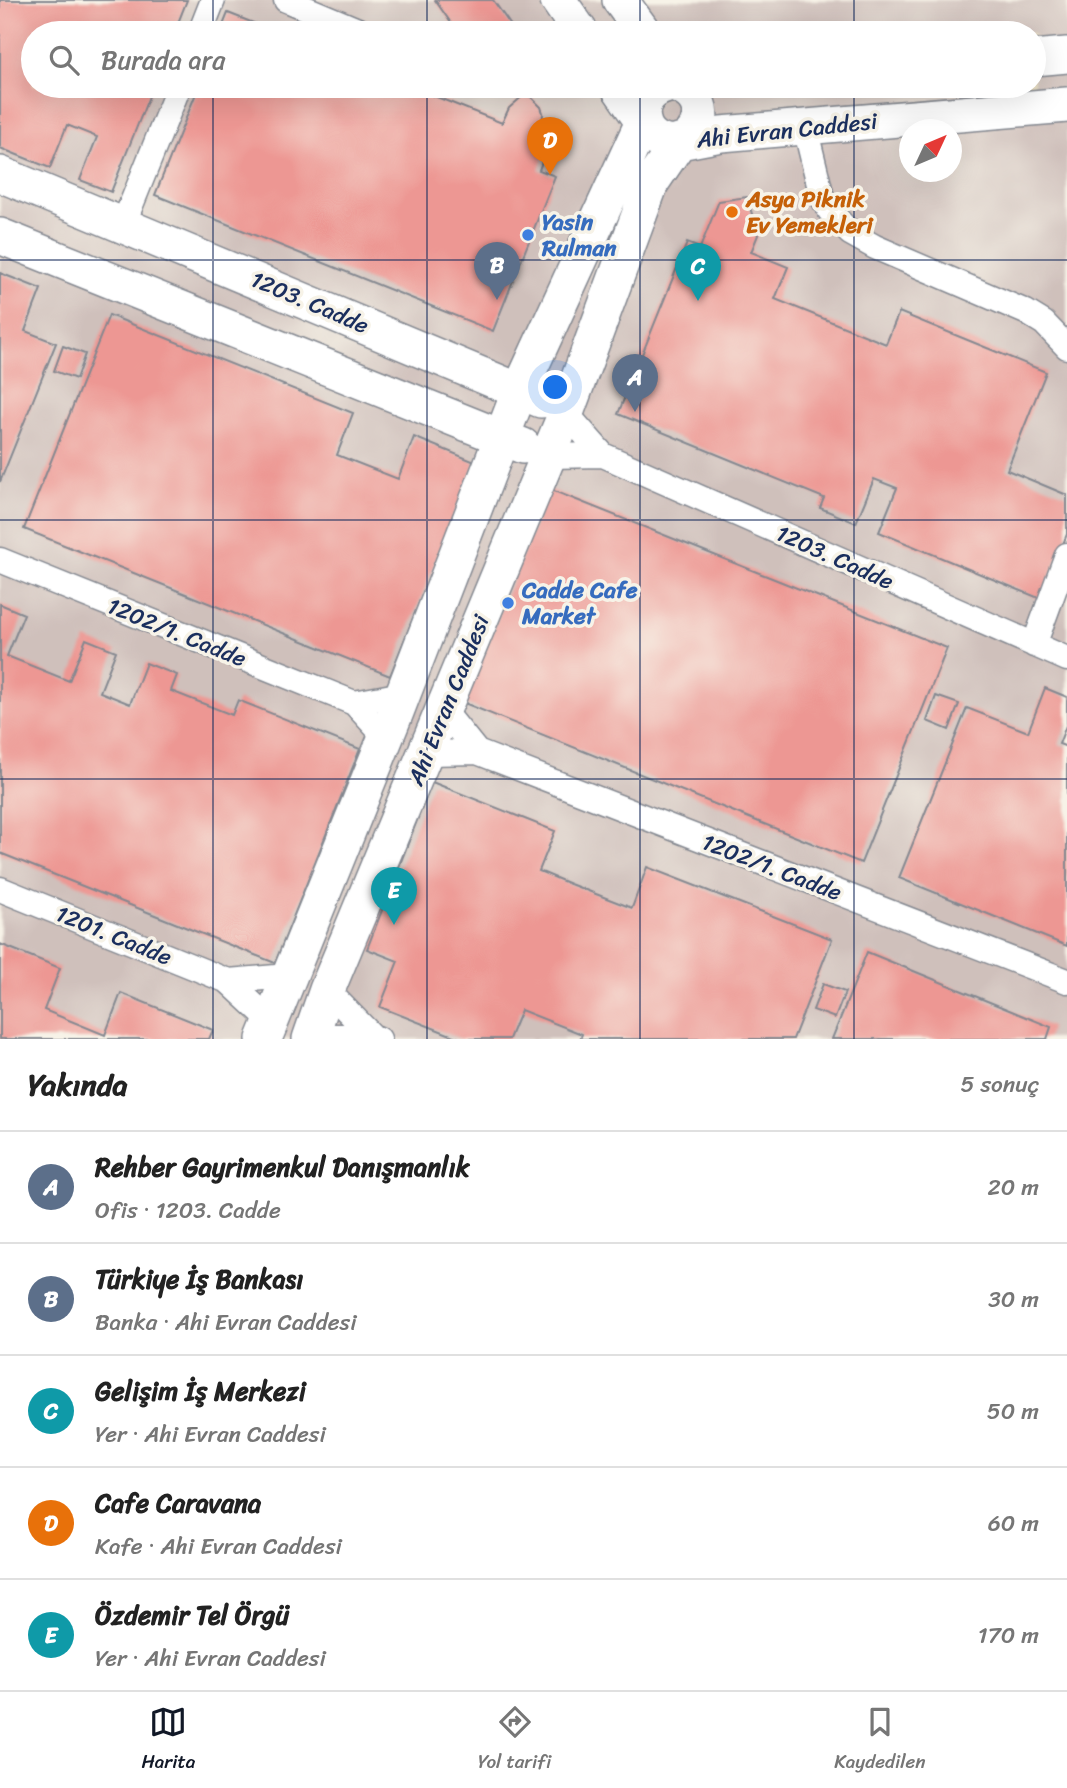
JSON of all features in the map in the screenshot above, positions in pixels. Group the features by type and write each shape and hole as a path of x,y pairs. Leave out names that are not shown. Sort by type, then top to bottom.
{"main road":[{"path":"558,0 572,21"},
{"path":"620,0 635,21"},
{"path":"1046,57 1067,55"},
{"path":"626,98 647,130 661,142 679,142 695,131 700,113 694,98"},
{"path":"643,122 644,103 648,98"},
{"name":"Ahi Evran Caddesi","path":"311,1038 327,990 566,413 651,183 679,142 721,134 1067,105"},
{"name":"Ahi Evran Caddesi","path":"267,1030 386,738 520,390 643,122"},
{"name":"1203. Cadde","path":"0,174 520,390 566,413"},
{"name":"1203. Cadde","path":"0,236 548,456"},
{"name":"1202/1. Cadde","path":"403,694 444,711"},
{"name":"1202/1. Cadde","path":"386,738 427,753"},
{"name":"1201. Cadde","path":"288,976 327,990"},
{"name":"1201. Cadde","path":"267,1030 311,1038"}],"street":[{"path":"205,21 214,0"},
{"path":"286,0 336,21"},
{"path":"123,225 174,98"},
{"path":"805,127 822,197 830,211 850,233 875,247 1026,312 1044,323 1067,347"},
{"name":"1203. Cadde","path":"566,413 603,455"},
{"name":"1203. Cadde","path":"548,456 603,455 1067,659"},
{"path":"1034,645 1067,555"},
{"name":"1202/1. Cadde","path":"0,560 354,703 386,738"},
{"path":"354,703 403,694"},
{"name":"1202/1. Cadde","path":"444,711 477,752"},
{"name":"1202/1. Cadde","path":"427,753 477,752 1067,981"},
{"name":"1201. Cadde","path":"0,889 228,981 288,976"},
{"name":"1201. Cadde","path":"228,981 267,1030"},
{"name":"1201. Cadde","path":"327,990 376,1037"},
{"name":"1201. Cadde","path":"311,1038 376,1037"}],"shaded area":[{"path":"0,0 1067,0 1067,1039 0,1039"}],"building":[{"path":"0,0 187,0 179,21 21,21 21,98 148,98 111,192 80,180 97,137 67,125 50,168 0,148"},
{"path":"435,0 493,0 508,21 450,21"},
{"path":"228,13 248,21 225,21"},
{"path":"194,98 439,98 502,123 509,108 520,98 532,98 543,113 542,127 538,134 550,140 539,170 555,176 493,331 155,195"},
{"path":"747,197 758,235 751,252 788,267 775,299 886,344 899,312 1046,372 1007,470 1067,495 1067,534 1041,599 879,532 897,488 874,479 856,523 820,508 824,498 618,414 687,243 700,248 719,201"},
{"path":"0,273 41,289 25,331 56,343 0,482"},
{"path":"109,315 353,413 337,455 398,479 414,437 475,462 390,676 24,529"},
{"path":"63,346 85,354 76,379 54,371"},
{"path":"549,489 947,648 861,863 464,703"},
{"path":"0,604 24,614 7,656 69,681 86,639 116,651 100,692 130,704 146,663 177,675 171,691 232,715 238,700 360,749 275,963 0,853"},
{"path":"1045,688 1067,697 1067,723 1059,744 1067,747 1067,946 899,878 967,708 1028,732"},
{"path":"936,696 959,704 949,730 927,721"},
{"path":"432,782 555,831 539,871 570,884 632,908 647,867 832,939 793,1039 580,1039 582,1034 521,1010 509,1039 461,1039 380,1007 398,961 367,949"},
{"path":"0,944 60,968 44,1010 105,1035 121,993 213,1030 209,1039 0,1039"},
{"path":"867,952 1051,1027 1047,1039 832,1039"},
{"path":"823,984 845,992 835,1018 813,1010"}],"place":[{"name":"Cafe Caravana","path":"550,175"},
{"name":"Asya Piknik Ev Yemekleri","path":"732,212"},
{"name":"Yasin Rulman","path":"528,235"},
{"name":"Türkiye İş Bankası","path":"497,300"},
{"name":"Gelişim İş Merkezi","path":"698,301"},
{"name":"Rehber Gayrimenkul Danışmanlık","path":"635,412"},
{"name":"Cadde Cafe Market","path":"508,603"},
{"name":"Özdemir Tel Örgü","path":"394,925"}]}
